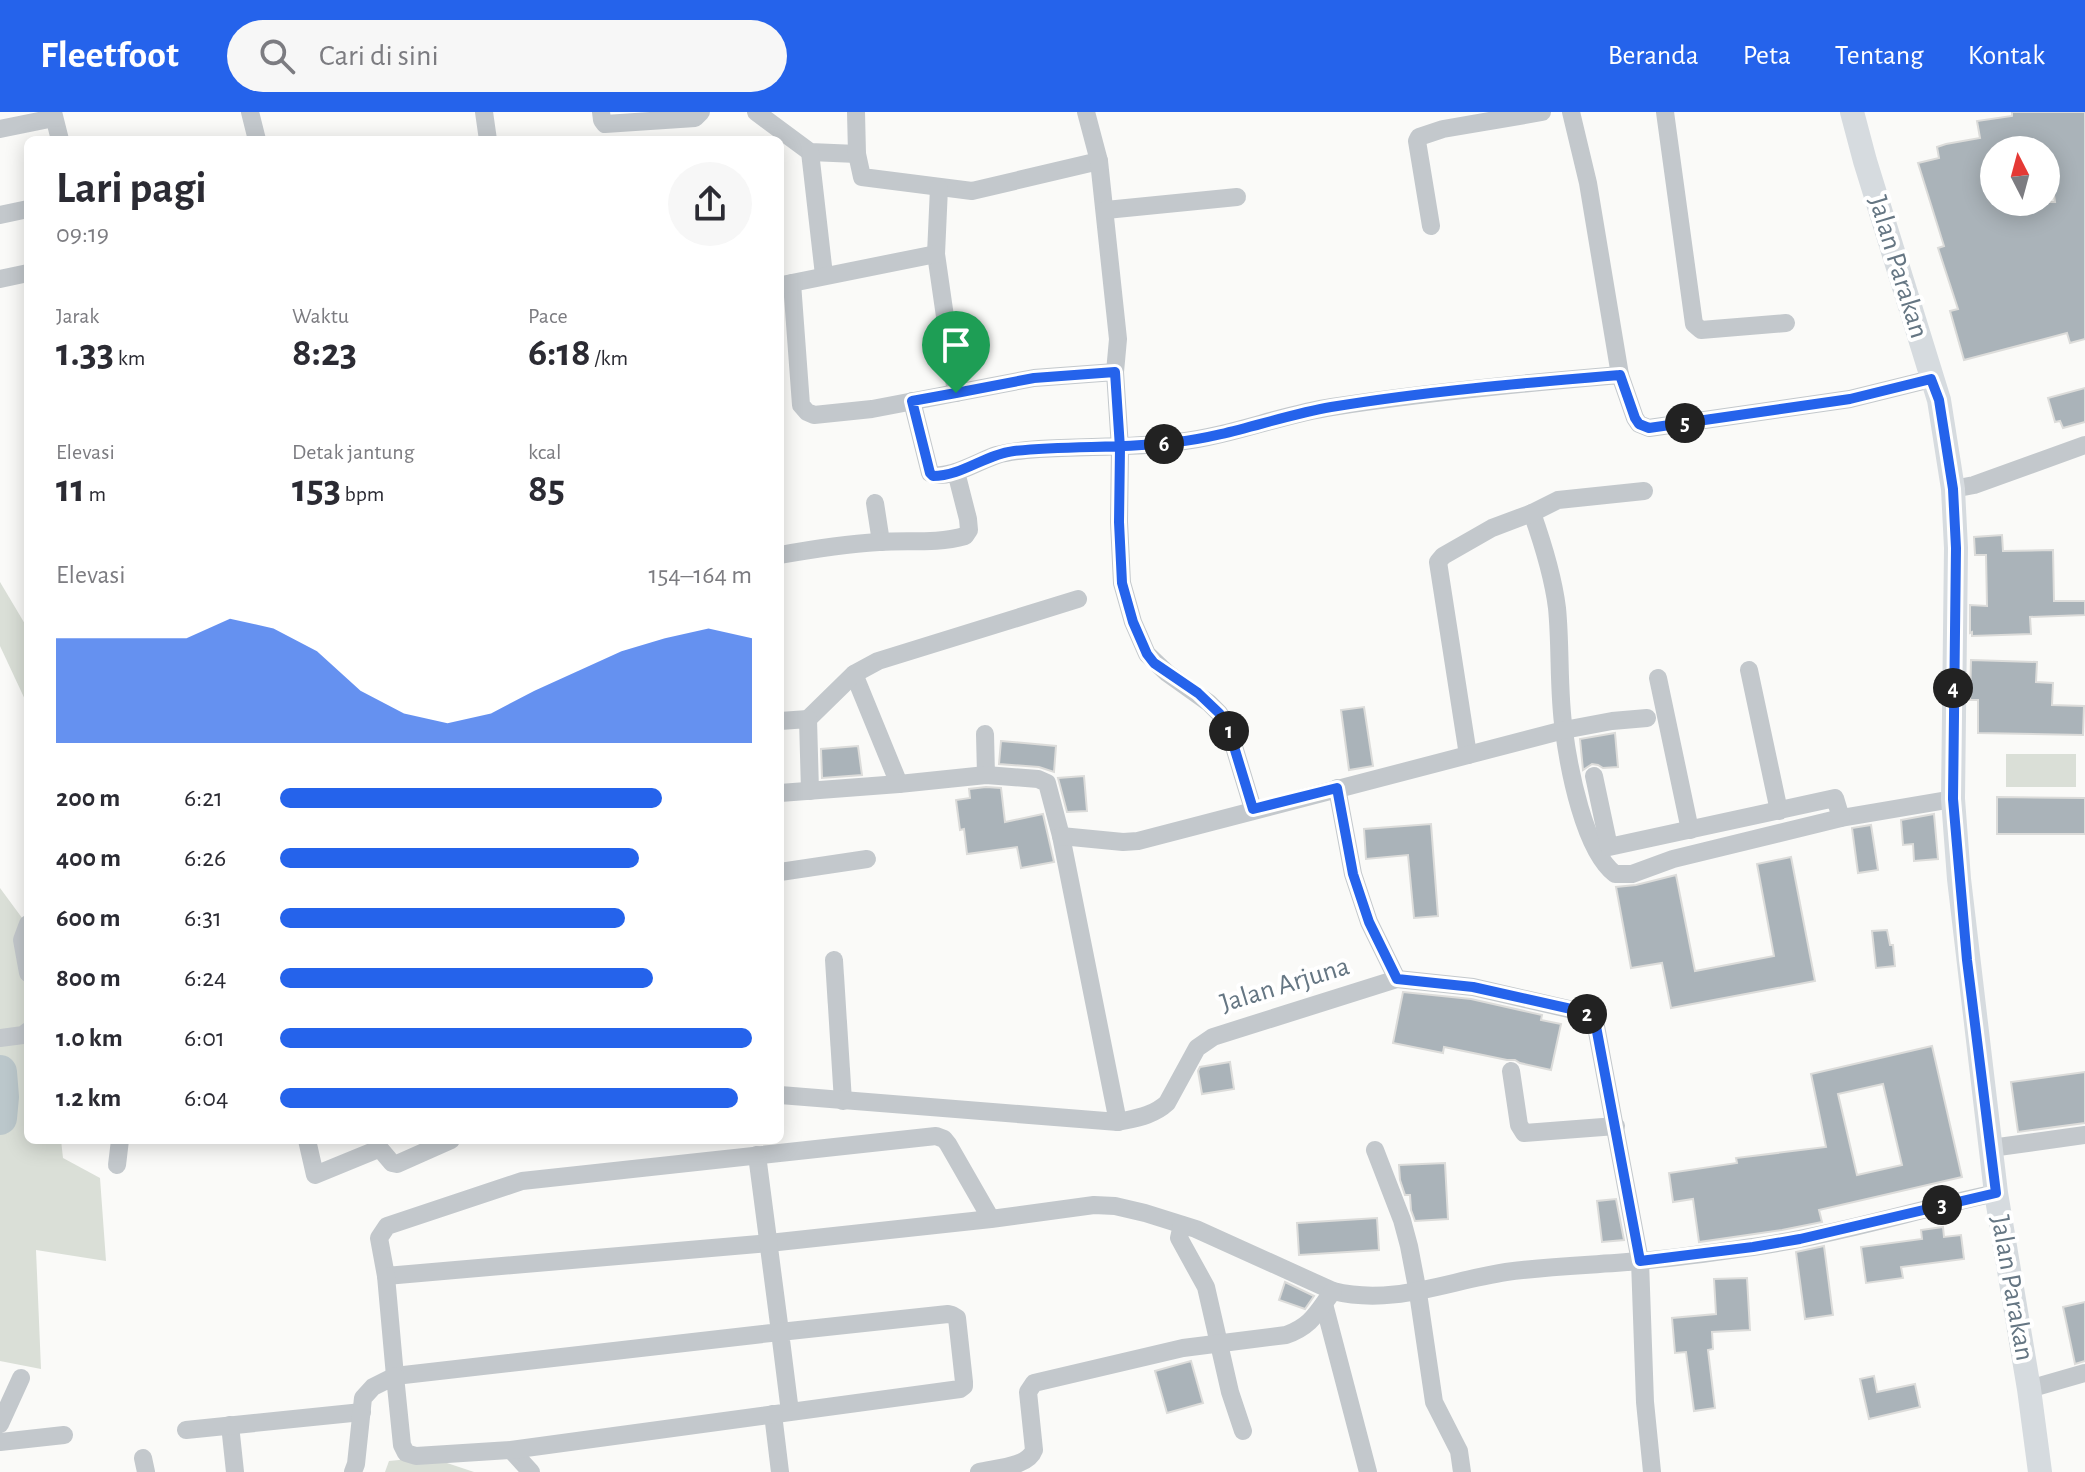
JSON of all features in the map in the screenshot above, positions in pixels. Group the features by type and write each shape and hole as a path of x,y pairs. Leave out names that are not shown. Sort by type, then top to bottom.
{"street":[{"path":"250,112 256,136"},
{"path":"484,112 487,136"},
{"path":"601,112 605,124 694,118 701,112"},
{"path":"756,112 810,152 857,154"},
{"path":"856,112 857,154 862,177 972,191 1099,161"},
{"path":"1086,112 1099,161 1106,210 1118,339 1115,372 1120,448 1122,583 1133,622 1147,654 1154,663 1198,693 1219,713 1228,727 1253,809"},
{"path":"1431,226 1417,141 1422,135 1441,121 1542,112"},
{"path":"1571,112 1588,183 1620,375 1639,424 1649,428 1850,399 1931,379"},
{"path":"1665,112 1694,324 1701,330 1786,323"},
{"name":"Jalan Parakan","path":"1852,112 1939,400 1953,489 1956,548 1953,799 1967,960 1996,1193 2040,1472"},
{"path":"0,129 54,115 59,136"},
{"path":"810,152 824,275"},
{"path":"939,188 936,254 956,393"},
{"path":"1106,210 1237,197"},
{"path":"0,215 24,210"},
{"path":"936,254 786,284 801,405 807,412 814,415 872,409 1034,378 1115,372"},
{"path":"0,279 24,274"},
{"path":"912,401 930,473 937,476 1010,451 1120,448 1194,440 1343,405 1487,386 1620,375"},
{"path":"1953,489 1974,485 2085,445"},
{"path":"784,554 825,547 946,541 965,536 969,530 968,519 956,472"},
{"path":"1468,755 1438,562 1443,556 1492,528 1558,500 1644,491"},
{"path":"875,503 881,542"},
{"path":"1532,513 1545,548 1557,607 1564,730 1578,804 1596,851 1605,865 1618,875 1632,874 1673,859 1841,818 1953,799"},
{"path":"784,721 808,719 854,674 878,661 1078,599"},
{"path":"1749,670 1779,811"},
{"path":"854,674 899,784"},
{"path":"1658,678 1690,830"},
{"path":"1061,836 1130,842 1564,730 1647,718"},
{"path":"808,719 810,791"},
{"path":"985,734 986,775"},
{"path":"784,793 986,775 1038,779 1047,783 1061,836 1118,1122"},
{"path":"1594,776 1609,847 1835,798 1841,818"},
{"path":"1337,788 1353,874 1369,922 1397,979"},
{"path":"784,871 867,859"},
{"path":"834,960 843,1101"},
{"name":"Jalan Arjuna","path":"784,1095 1118,1122 1149,1115 1162,1108 1197,1048 1213,1037 1397,979 1473,987 1586,1013 1595,1021 1640,1261 1645,1402 1652,1472"},
{"path":"0,1038 24,1033"},
{"path":"1511,1071 1519,1125 1524,1133 1616,1126"},
{"path":"1991,1148 2085,1135"},
{"path":"353,1472 363,1398 373,1387 395,1376 948,1314 958,1322 964,1386 960,1389 511,1450 416,1456 406,1453 402,1445 395,1376 386,1276 379,1238 387,1226 522,1181 936,1136 948,1144 991,1219"},
{"path":"117,1165 120,1144"},
{"path":"308,1144 315,1175 378,1149 397,1164 442,1144"},
{"path":"1375,1150 1402,1220 1418,1293 1434,1402 1459,1451 1462,1472"},
{"path":"757,1155 780,1332 780,1472"},
{"path":"386,1276 769,1243 1094,1205 1115,1206 1196,1229 1328,1298 1394,1296 1507,1272 1640,1261 1800,1239 1996,1193"},
{"path":"1182,1225 1179,1238 1206,1287 1230,1392 1243,1431"},
{"path":"979,1472 1024,1461 1033,1455 1028,1392 1034,1383 1137,1357 1218,1342 1286,1335 1314,1320 1328,1298"},
{"path":"1328,1298 1368,1472"},
{"path":"2029,1389 2085,1373"},
{"path":"0,1424 21,1378"},
{"path":"186,1430 362,1412"},
{"path":"230,1425 235,1472"},
{"path":"0,1442 64,1435"},
{"path":"511,1450 531,1472"}],"shaded area":[{"path":"0,582 24,622 24,697 0,646"},
{"path":"2006,754 2076,754 2076,787 2006,787"},
{"path":"0,888 24,921 24,1144 61,1144 63,1158 100,1178 106,1261 36,1250 41,1369 0,1361"},
{"path":"429,1457 474,1472 385,1472 389,1461"}],"building":[{"path":"2012,112 2085,112 2085,339 2070,343 2067,333 1964,360 1950,311 1958,309 1938,248 1944,246 1918,163 1939,158 1937,147 1980,138 1977,121 2012,116"},
{"path":"2085,388 2085,422 2063,428 2060,421 2055,422 2048,398"},
{"path":"2002,535 2003,551 2053,550 2054,601 2085,601 2085,615 2030,617 2031,634 1972,636 1970,605 1987,606 1986,555 1975,555 1974,537"},
{"path":"1971,660 2037,662 2036,682 2053,683 2052,705 2084,706 2083,735 1978,733 1978,700 1970,700"},
{"path":"1364,707 1373,766 1349,770 1341,710"},
{"path":"1615,733 1618,767 1603,768 1592,764 1583,770 1580,739"},
{"path":"1001,741 1056,746 1054,772 1039,767 999,764"},
{"path":"858,746 862,775 822,778 821,749"},
{"path":"1084,776 1087,811 1067,812 1058,778"},
{"path":"1001,788 1005,822 1043,814 1054,862 1021,868 1017,847 967,854 956,800 970,798 969,789"},
{"path":"1997,797 2085,798 2085,834 1997,834"},
{"path":"1934,814 1938,859 1914,861 1913,844 1903,845 1901,820"},
{"path":"1431,824 1438,916 1414,918 1408,855 1366,859 1364,829"},
{"path":"1871,825 1878,870 1858,873 1852,828"},
{"path":"1791,857 1815,981 1671,1008 1662,963 1631,968 1616,887 1676,875 1695,971 1774,956 1757,864"},
{"path":"1887,930 1890,945 1893,945 1895,966 1876,968 1872,931"},
{"path":"1403,992 1471,999 1542,1015 1541,1020 1561,1024 1551,1070 1444,1047 1443,1053 1393,1043"},
{"path":"1932,1046 1962,1177 1819,1210 1822,1222 1699,1242 1693,1199 1673,1202 1669,1173 1737,1163 1736,1158 1826,1147 1811,1074","holes":["1883,1084 1902,1165 1857,1175 1838,1094"]},
{"path":"1230,1062 1234,1089 1202,1094 1200,1067"},
{"path":"2085,1072 2085,1123 2018,1132 2011,1082"},
{"path":"1445,1163 1448,1219 1415,1221 1410,1195 1405,1195 1400,1180 1399,1165"},
{"path":"1616,1199 1624,1240 1602,1242 1597,1201"},
{"path":"1377,1218 1379,1250 1299,1255 1297,1223"},
{"path":"1943,1227 1944,1237 1961,1235 1964,1259 1901,1267 1903,1278 1866,1283 1861,1247 1922,1239 1921,1230"},
{"path":"1824,1246 1833,1315 1805,1319 1796,1252"},
{"path":"1747,1278 1750,1330 1712,1332 1713,1349 1708,1350 1715,1408 1694,1411 1686,1352 1675,1353 1672,1318 1716,1314 1714,1279"},
{"path":"1285,1282 1314,1296 1305,1309 1279,1300"},
{"path":"2085,1302 2085,1361 2075,1364 2063,1307"},
{"path":"1191,1361 1203,1403 1167,1413 1155,1371"},
{"path":"1874,1376 1877,1392 1915,1384 1920,1407 1869,1419 1860,1379"}],"waterway":[{"path":"0,1072 0,1118"}],"route":[{"path":"956,393 912,401 933,476 956,472 1010,451 1120,448 1175,443 1328,408 1487,386 1620,375 1635,418 1643,427 1649,428 1850,399 1931,379 1939,400 1953,489 1956,548 1953,799 1967,960 1996,1193 1800,1239 1640,1261 1595,1021 1591,1016 1473,987 1397,979 1369,922 1353,874 1337,788 1253,809 1228,727 1219,713 1198,693 1154,663 1147,654 1133,622 1122,583 1120,448 1115,372 1034,378 956,393"}]}
